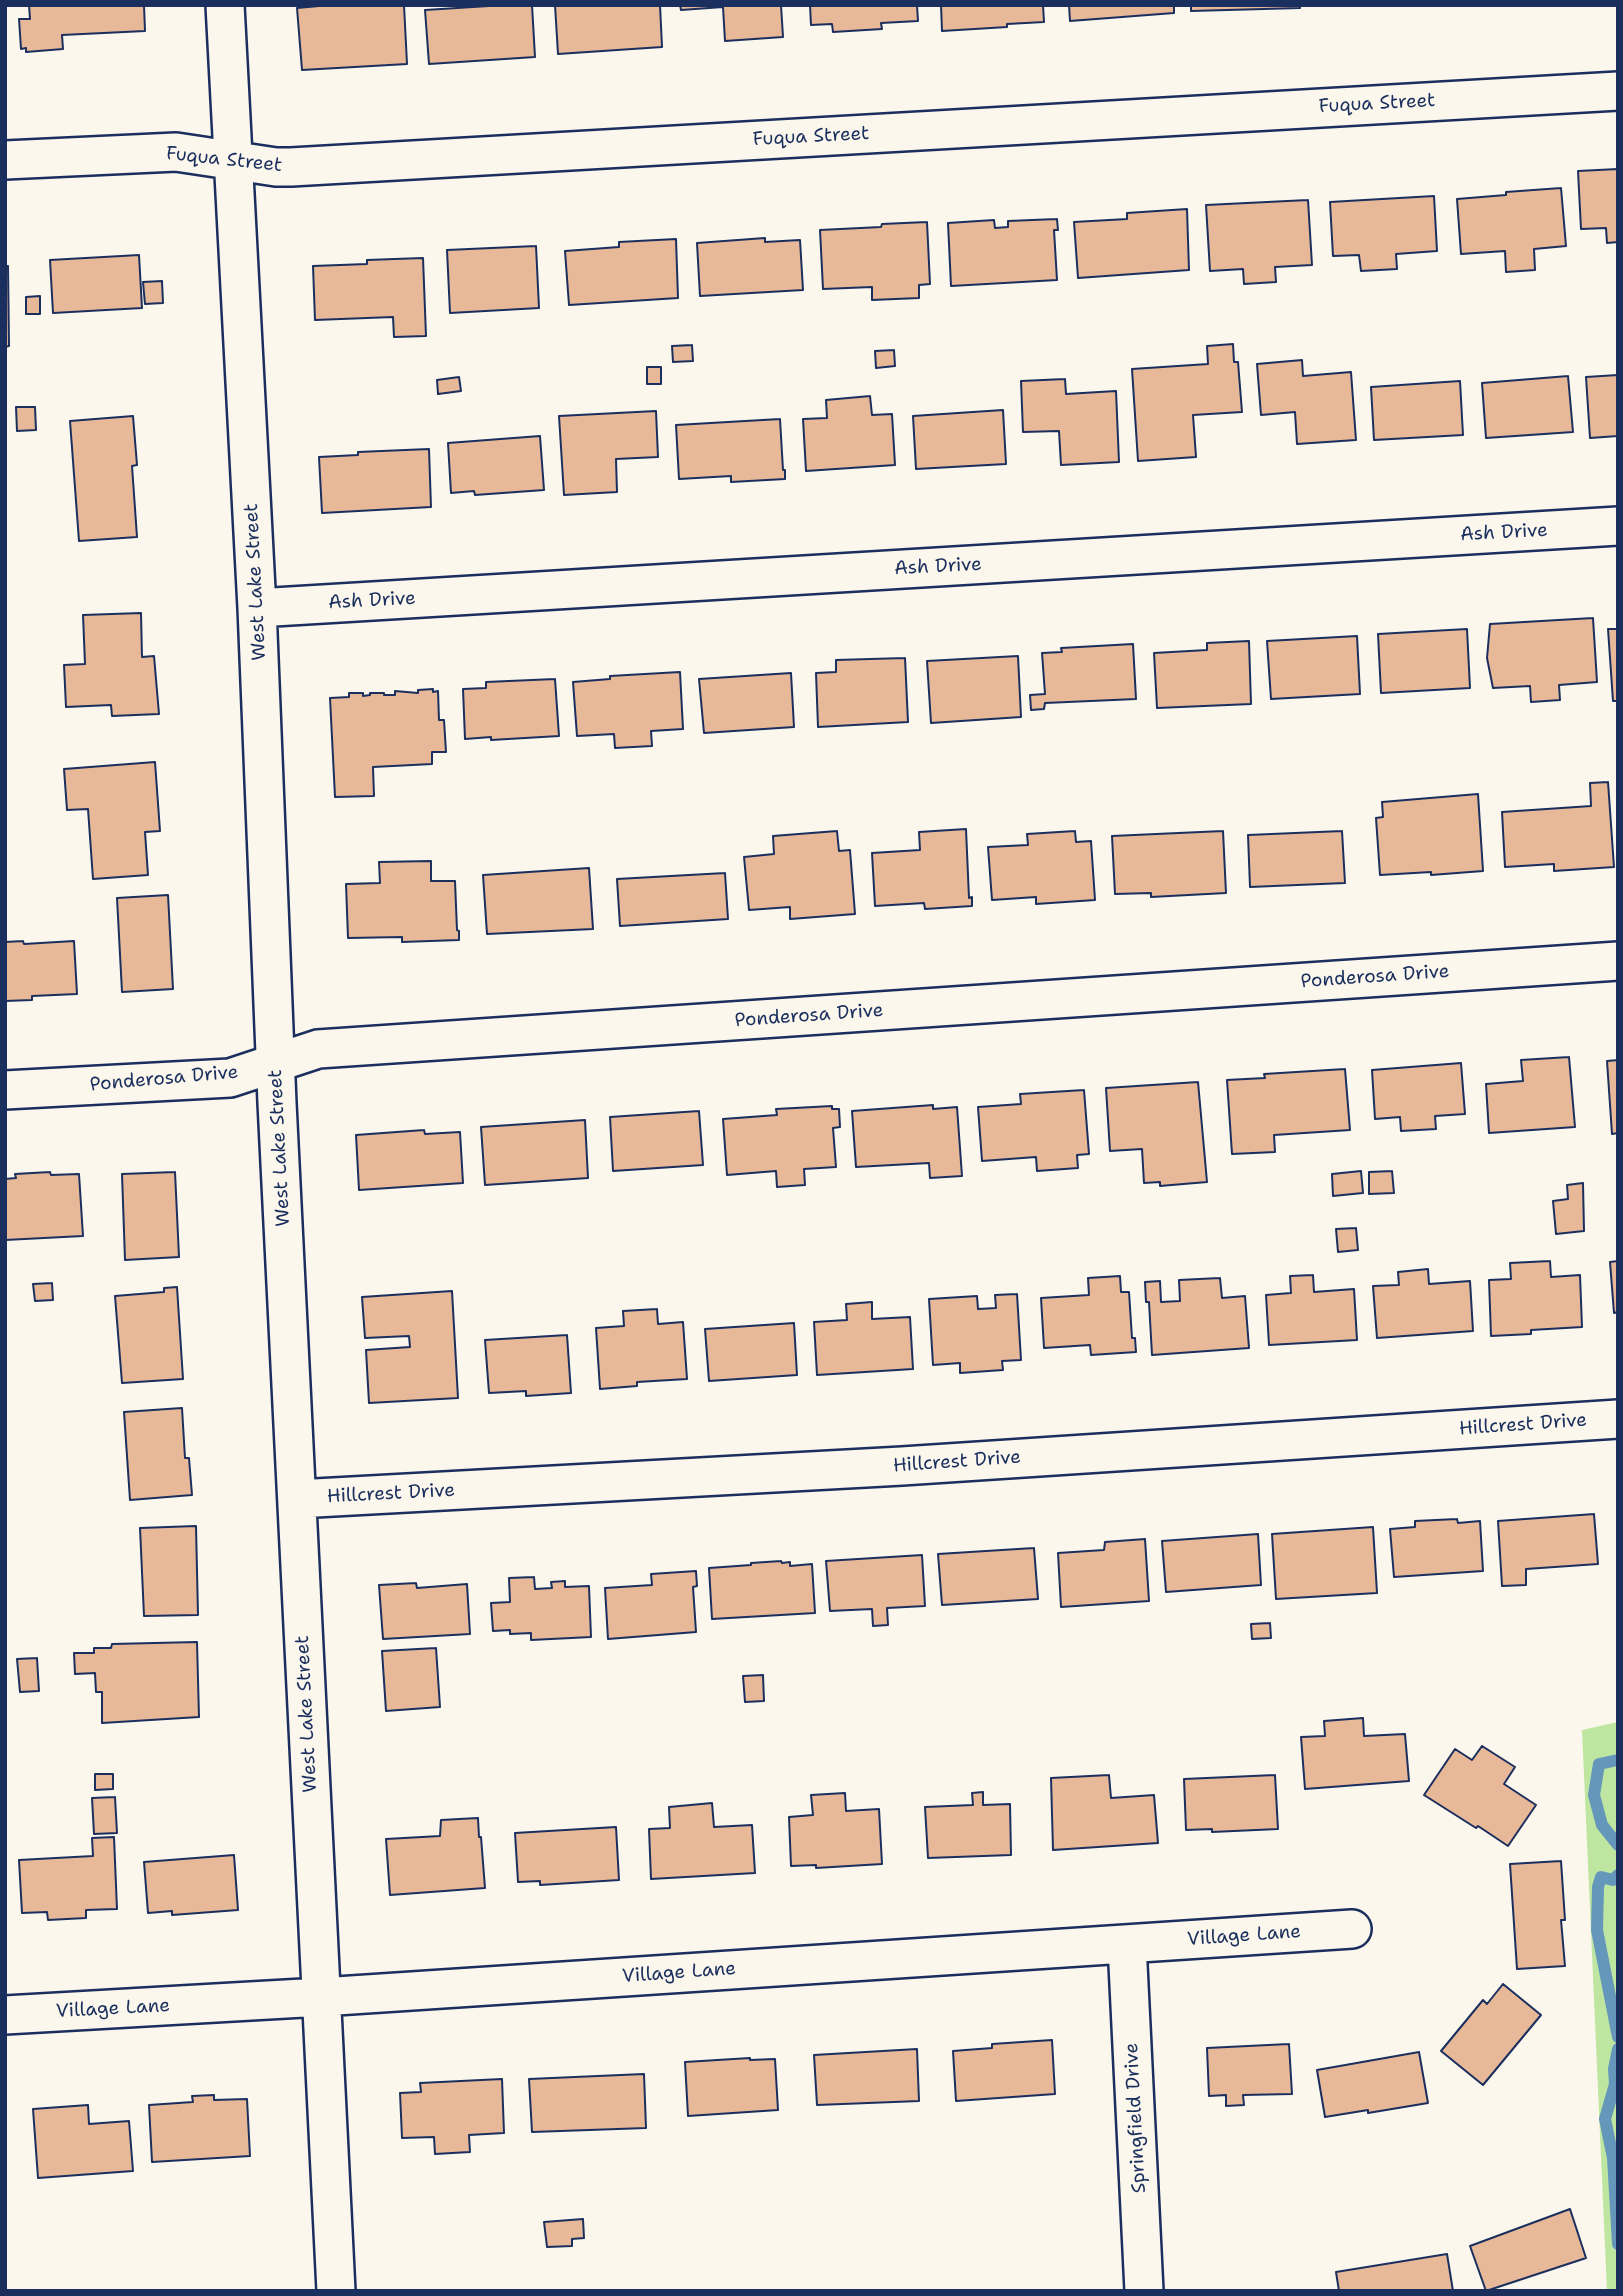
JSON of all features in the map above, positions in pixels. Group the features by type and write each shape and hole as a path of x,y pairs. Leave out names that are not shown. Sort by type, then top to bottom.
{"street":[{"name":"West Lake Street","path":"225,5 257,608 276,1063 336,2291"},
{"name":"Fuqua Street","path":"5,160 176,152 291,167 1618,91"},
{"name":"Ash Drive","path":"257,608 1618,526"},
{"name":"Ponderosa Drive","path":"5,1090 230,1077 318,1049 1618,961"},
{"name":"Hillcrest Drive","path":"297,1499 901,1466 1618,1419"},
{"name":"Village Lane","path":"5,2015 321,1997 1352,1929"},
{"name":"Springfield Drive","path":"1127,1944 1144,2291"}],"green space":[{"path":"1618,1722 1618,2291 1607,2291 1582,1730"}],"building":[{"path":"29,5 144,5 145,31 62,35 63,49 26,52 26,48 21,49 19,19 30,19"},
{"path":"404,5 407,64 302,70 297,8"},
{"path":"532,5 535,57 429,64 425,10"},
{"path":"555,5 660,5 662,47 558,54"},
{"path":"680,5 781,5 783,37 725,41 723,7 681,10"},
{"path":"810,5 917,5 918,21 881,23 882,29 833,32 832,24 811,25"},
{"path":"941,5 1043,5 1044,22 942,31"},
{"path":"1069,5 1174,5 1174,13 1070,21"},
{"path":"1191,5 1300,5 1300,8 1191,11"},
{"path":"1618,169 1618,242 1607,243 1606,228 1581,229 1578,171"},
{"path":"1561,188 1566,246 1534,249 1535,270 1506,272 1505,251 1461,254 1457,199"},
{"path":"1434,196 1437,251 1396,254 1397,269 1361,271 1359,255 1333,256 1330,202"},
{"path":"1308,200 1312,265 1275,267 1276,282 1244,284 1243,269 1210,271 1206,205"},
{"path":"1187,209 1189,270 1078,278 1074,222 1127,219 1127,213"},
{"path":"1057,219 1058,230 1054,230 1057,280 951,286 948,223 994,220 995,228 1008,227 1008,221"},
{"path":"927,222 930,284 919,285 919,298 872,300 872,287 823,289 820,230"},
{"path":"765,238 765,242 800,240 803,290 700,296 697,243"},
{"path":"676,239 678,298 569,305 565,251 619,247 619,242"},
{"path":"536,246 539,308 450,313 447,250"},
{"path":"139,255 142,308 53,313 50,260"},
{"path":"423,258 426,336 394,337 393,317 315,320 313,266"},
{"path":"5,266 8,266 9,346 5,347"},
{"path":"162,281 163,303 145,304 143,282"},
{"path":"40,296 40,314 26,314 26,297"},
{"path":"1233,344 1234,362 1238,362 1242,412 1193,415 1196,457 1138,461 1132,369 1208,364 1207,346"},
{"path":"692,345 693,361 673,362 672,346"},
{"path":"894,350 895,366 876,368 875,351"},
{"path":"1302,360 1303,376 1351,372 1356,440 1297,444 1295,412 1261,415 1257,364"},
{"path":"647,367 661,367 661,384 647,384"},
{"path":"1618,375 1618,436 1590,438 1586,377"},
{"path":"1568,376 1573,432 1486,438 1482,383"},
{"path":"459,377 461,391 438,394 437,380"},
{"path":"1065,379 1066,394 1116,391 1119,462 1061,465 1059,431 1023,432 1021,381"},
{"path":"1460,381 1463,435 1374,440 1371,387"},
{"path":"870,396 872,415 892,414 895,465 806,471 803,419 827,418 826,400"},
{"path":"16,407 35,407 36,430 17,431"},
{"path":"1003,410 1006,464 916,469 913,416"},
{"path":"656,411 658,457 616,459 617,492 564,495 559,416"},
{"path":"133,416 137,465 132,466 137,537 79,541 70,421"},
{"path":"780,419 785,479 731,482 731,476 679,479 676,425"},
{"path":"540,436 544,490 475,495 474,491 451,493 448,443"},
{"path":"429,449 431,507 322,513 319,457 358,455 358,452"},
{"path":"141,613 142,657 154,656 159,714 112,716 111,705 66,707 64,665 85,664 83,615"},
{"path":"1593,618 1597,682 1559,685 1560,700 1531,702 1530,686 1493,688 1487,658 1490,624"},
{"path":"1467,629 1470,688 1381,693 1378,634"},
{"path":"1608,629 1618,629 1618,701 1613,701"},
{"path":"1357,636 1360,694 1271,699 1267,641"},
{"path":"1249,641 1251,704 1157,708 1154,653 1207,650 1207,643"},
{"path":"1133,644 1136,699 1045,703 1044,709 1031,710 1030,695 1045,694 1042,653 1062,652 1061,648"},
{"path":"1018,656 1021,717 931,723 927,661"},
{"path":"905,658 908,722 818,727 816,673 836,672 836,660"},
{"path":"680,672 683,729 651,731 652,746 615,748 614,734 577,736 573,682 610,679 610,676"},
{"path":"791,673 794,727 704,733 699,679"},
{"path":"555,679 559,736 465,739 463,689 486,688 486,682"},
{"path":"433,689 433,692 438,691 439,720 444,720 446,752 432,752 432,764 373,767 374,796 335,797 330,698 349,697 349,693 363,693 363,696 370,693 395,695 395,691 418,693 418,690"},
{"path":"155,762 160,831 145,832 148,875 93,879 88,809 67,810 64,769"},
{"path":"1608,782 1614,867 1554,871 1554,864 1505,867 1502,812 1591,806 1590,783"},
{"path":"1478,794 1483,871 1380,875 1376,818 1383,817 1382,802"},
{"path":"966,829 969,898 972,897 972,906 925,909 924,903 875,906 872,853 920,850 919,832"},
{"path":"837,831 839,851 850,850 855,914 790,919 790,907 749,910 744,857 774,854 773,836"},
{"path":"1075,831 1076,842 1091,841 1095,900 1036,904 1036,897 992,900 988,847 1028,845 1027,834"},
{"path":"1223,831 1226,893 1151,897 1151,893 1115,894 1112,836"},
{"path":"1342,831 1345,883 1250,887 1248,835"},
{"path":"431,861 431,881 455,881 459,940 402,942 402,937 348,938 346,884 380,883 379,862"},
{"path":"589,868 593,929 487,934 483,875"},
{"path":"725,873 728,919 620,926 617,879"},
{"path":"168,895 173,989 122,992 117,898"},
{"path":"23,941 24,944 74,941 77,994 32,996 32,1000 5,1001 5,942"},
{"path":"1569,1057 1575,1127 1489,1133 1486,1084 1523,1081 1521,1060"},
{"path":"1618,1060 1618,1133 1612,1134 1607,1061"},
{"path":"1461,1063 1465,1114 1435,1116 1436,1129 1401,1131 1400,1117 1375,1119 1372,1070"},
{"path":"1345,1069 1350,1130 1274,1135 1275,1152 1232,1154 1227,1080 1265,1078 1264,1074"},
{"path":"1198,1082 1207,1182 1160,1186 1160,1182 1144,1183 1142,1149 1110,1151 1106,1088"},
{"path":"1084,1090 1089,1154 1077,1155 1078,1168 1037,1171 1036,1157 982,1161 978,1107 1021,1104 1020,1094"},
{"path":"933,1105 933,1109 957,1107 962,1176 930,1178 929,1163 856,1167 852,1111"},
{"path":"832,1106 832,1109 839,1109 840,1127 833,1128 836,1167 804,1169 805,1185 777,1187 776,1171 727,1175 723,1119 777,1115 776,1109"},
{"path":"699,1111 703,1165 613,1171 610,1117"},
{"path":"585,1120 588,1178 485,1185 481,1127"},
{"path":"424,1130 425,1134 460,1132 463,1183 359,1190 356,1135"},
{"path":"1361,1171 1363,1193 1333,1196 1332,1174"},
{"path":"1392,1171 1394,1193 1369,1194 1369,1172"},
{"path":"50,1172 51,1175 79,1174 83,1236 5,1240 5,1179 16,1178 15,1174"},
{"path":"175,1172 179,1257 125,1260 122,1174"},
{"path":"1583,1183 1584,1231 1556,1234 1553,1201 1568,1199 1567,1185"},
{"path":"1356,1228 1358,1250 1338,1252 1336,1229"},
{"path":"1550,1261 1551,1277 1580,1275 1582,1327 1491,1336 1489,1280 1511,1279 1510,1263"},
{"path":"1618,1261 1618,1312 1614,1313 1610,1262"},
{"path":"1428,1269 1429,1284 1470,1281 1473,1331 1377,1338 1373,1286 1399,1285 1398,1272"},
{"path":"1313,1275 1314,1292 1354,1289 1357,1340 1269,1345 1266,1295 1291,1293 1290,1276"},
{"path":"1120,1276 1121,1292 1129,1292 1132,1338 1135,1338 1136,1352 1091,1355 1090,1345 1044,1348 1041,1298 1089,1295 1088,1278"},
{"path":"1220,1278 1222,1298 1245,1296 1249,1348 1152,1355 1145,1282 1160,1281 1161,1302 1180,1301 1179,1280"},
{"path":"52,1283 53,1300 35,1301 33,1284"},
{"path":"177,1287 183,1379 122,1383 115,1296 164,1292 164,1288"},
{"path":"452,1291 458,1398 369,1403 366,1350 410,1347 409,1336 365,1338 362,1297"},
{"path":"1017,1294 1021,1360 1002,1361 1003,1370 960,1373 960,1363 933,1365 929,1299 977,1296 978,1309 996,1308 995,1295"},
{"path":"872,1302 872,1319 910,1317 913,1369 817,1375 814,1322 847,1320 846,1304"},
{"path":"657,1309 658,1324 683,1322 687,1379 637,1382 637,1386 600,1389 596,1328 624,1326 623,1311"},
{"path":"794,1323 797,1375 709,1381 705,1329"},
{"path":"567,1335 571,1393 526,1396 526,1391 489,1393 485,1340"},
{"path":"182,1408 185,1458 189,1458 192,1495 130,1500 124,1412"},
{"path":"1594,1514 1598,1564 1526,1569 1526,1585 1502,1586 1498,1521"},
{"path":"1457,1519 1458,1523 1480,1521 1483,1571 1394,1577 1390,1529 1415,1527 1415,1521"},
{"path":"196,1526 198,1615 144,1616 140,1528"},
{"path":"1373,1527 1377,1593 1276,1599 1272,1534"},
{"path":"1258,1534 1261,1585 1166,1592 1162,1541"},
{"path":"1145,1539 1149,1601 1061,1607 1058,1553 1104,1550 1105,1542"},
{"path":"1034,1548 1038,1599 942,1605 938,1554"},
{"path":"922,1555 925,1606 887,1608 888,1625 873,1626 872,1609 830,1611 826,1561"},
{"path":"790,1562 790,1566 812,1564 815,1613 712,1619 709,1568"},
{"path":"696,1571 697,1586 693,1587 696,1632 608,1639 605,1588 652,1585 651,1574"},
{"path":"534,1577 535,1589 552,1588 551,1582 565,1581 565,1587 589,1586 591,1637 531,1640 531,1633 510,1634 510,1630 493,1631 491,1603 510,1602 509,1578"},
{"path":"416,1583 417,1588 467,1584 470,1634 383,1639 379,1585"},
{"path":"1270,1623 1271,1638 1252,1639 1251,1624"},
{"path":"197,1642 199,1717 102,1723 102,1692 96,1692 95,1673 75,1674 74,1653 94,1653 94,1648 111,1648 112,1644"},
{"path":"436,1648 440,1707 386,1711 382,1651"},
{"path":"37,1658 39,1691 20,1692 17,1659"},
{"path":"763,1675 764,1701 745,1702 743,1676"},
{"path":"1363,1718 1364,1736 1405,1734 1409,1781 1305,1789 1301,1737 1325,1736 1324,1721"},
{"path":"1482,1746 1515,1767 1504,1784 1536,1805 1508,1846 1424,1795 1455,1749 1472,1760"},
{"path":"95,1774 113,1774 113,1789 95,1790"},
{"path":"1109,1775 1111,1798 1154,1795 1158,1843 1053,1850 1051,1778"},
{"path":"1275,1775 1278,1829 1212,1832 1212,1829 1186,1830 1184,1779"},
{"path":"983,1792 983,1805 1010,1804 1011,1855 928,1858 925,1807 973,1805 972,1793"},
{"path":"845,1793 846,1811 879,1809 882,1864 816,1868 816,1865 791,1866 789,1817 813,1815 811,1795"},
{"path":"115,1797 117,1833 94,1834 92,1798"},
{"path":"712,1803 714,1827 752,1825 755,1873 651,1879 649,1829 670,1828 669,1807"},
{"path":"478,1818 485,1888 390,1895 386,1839 440,1836 441,1820"},
{"path":"616,1827 619,1880 540,1885 540,1881 518,1882 515,1833"},
{"path":"114,1837 117,1909 86,1910 86,1918 48,1920 47,1912 22,1913 19,1860 93,1856 92,1838"},
{"path":"234,1855 238,1910 172,1915 172,1911 148,1913 144,1862"},
{"path":"1561,1861 1565,1920 1561,1920 1565,1966 1517,1969 1510,1864"},
{"path":"1503,1984 1541,2015 1483,2085 1441,2051 1483,2000 1487,2004"},
{"path":"1052,2040 1055,2094 956,2101 953,2051 992,2048 992,2044"},
{"path":"1289,2044 1292,2094 1243,2095 1244,2105 1226,2106 1226,2095 1209,2096 1207,2048"},
{"path":"917,2049 919,2101 817,2105 814,2055"},
{"path":"1419,2052 1428,2103 1325,2117 1317,2070"},
{"path":"775,2059 778,2110 688,2116 685,2062"},
{"path":"644,2074 646,2128 532,2132 529,2079"},
{"path":"502,2079 504,2133 469,2135 470,2152 435,2154 434,2137 402,2138 400,2093 421,2092 420,2083"},
{"path":"214,2095 214,2100 247,2099 250,2156 152,2162 149,2105 193,2102 192,2096"},
{"path":"88,2105 89,2124 129,2121 133,2171 38,2178 33,2109"},
{"path":"1570,2209 1586,2258 1486,2291 1470,2246"},
{"path":"583,2219 584,2238 572,2239 572,2246 547,2247 544,2222"},
{"path":"1447,2254 1453,2291 1339,2291 1336,2272"}],"waterway":[{"path":"1618,1760 1599,1764 1594,1795 1602,1825 1618,1845"},
{"path":"1618,1875 1613,1880 1601,1877 1598,1887 1597,1930 1618,2037"},
{"path":"1618,2049 1614,2069 1615,2084 1605,2119 1613,2158 1618,2244"}]}
